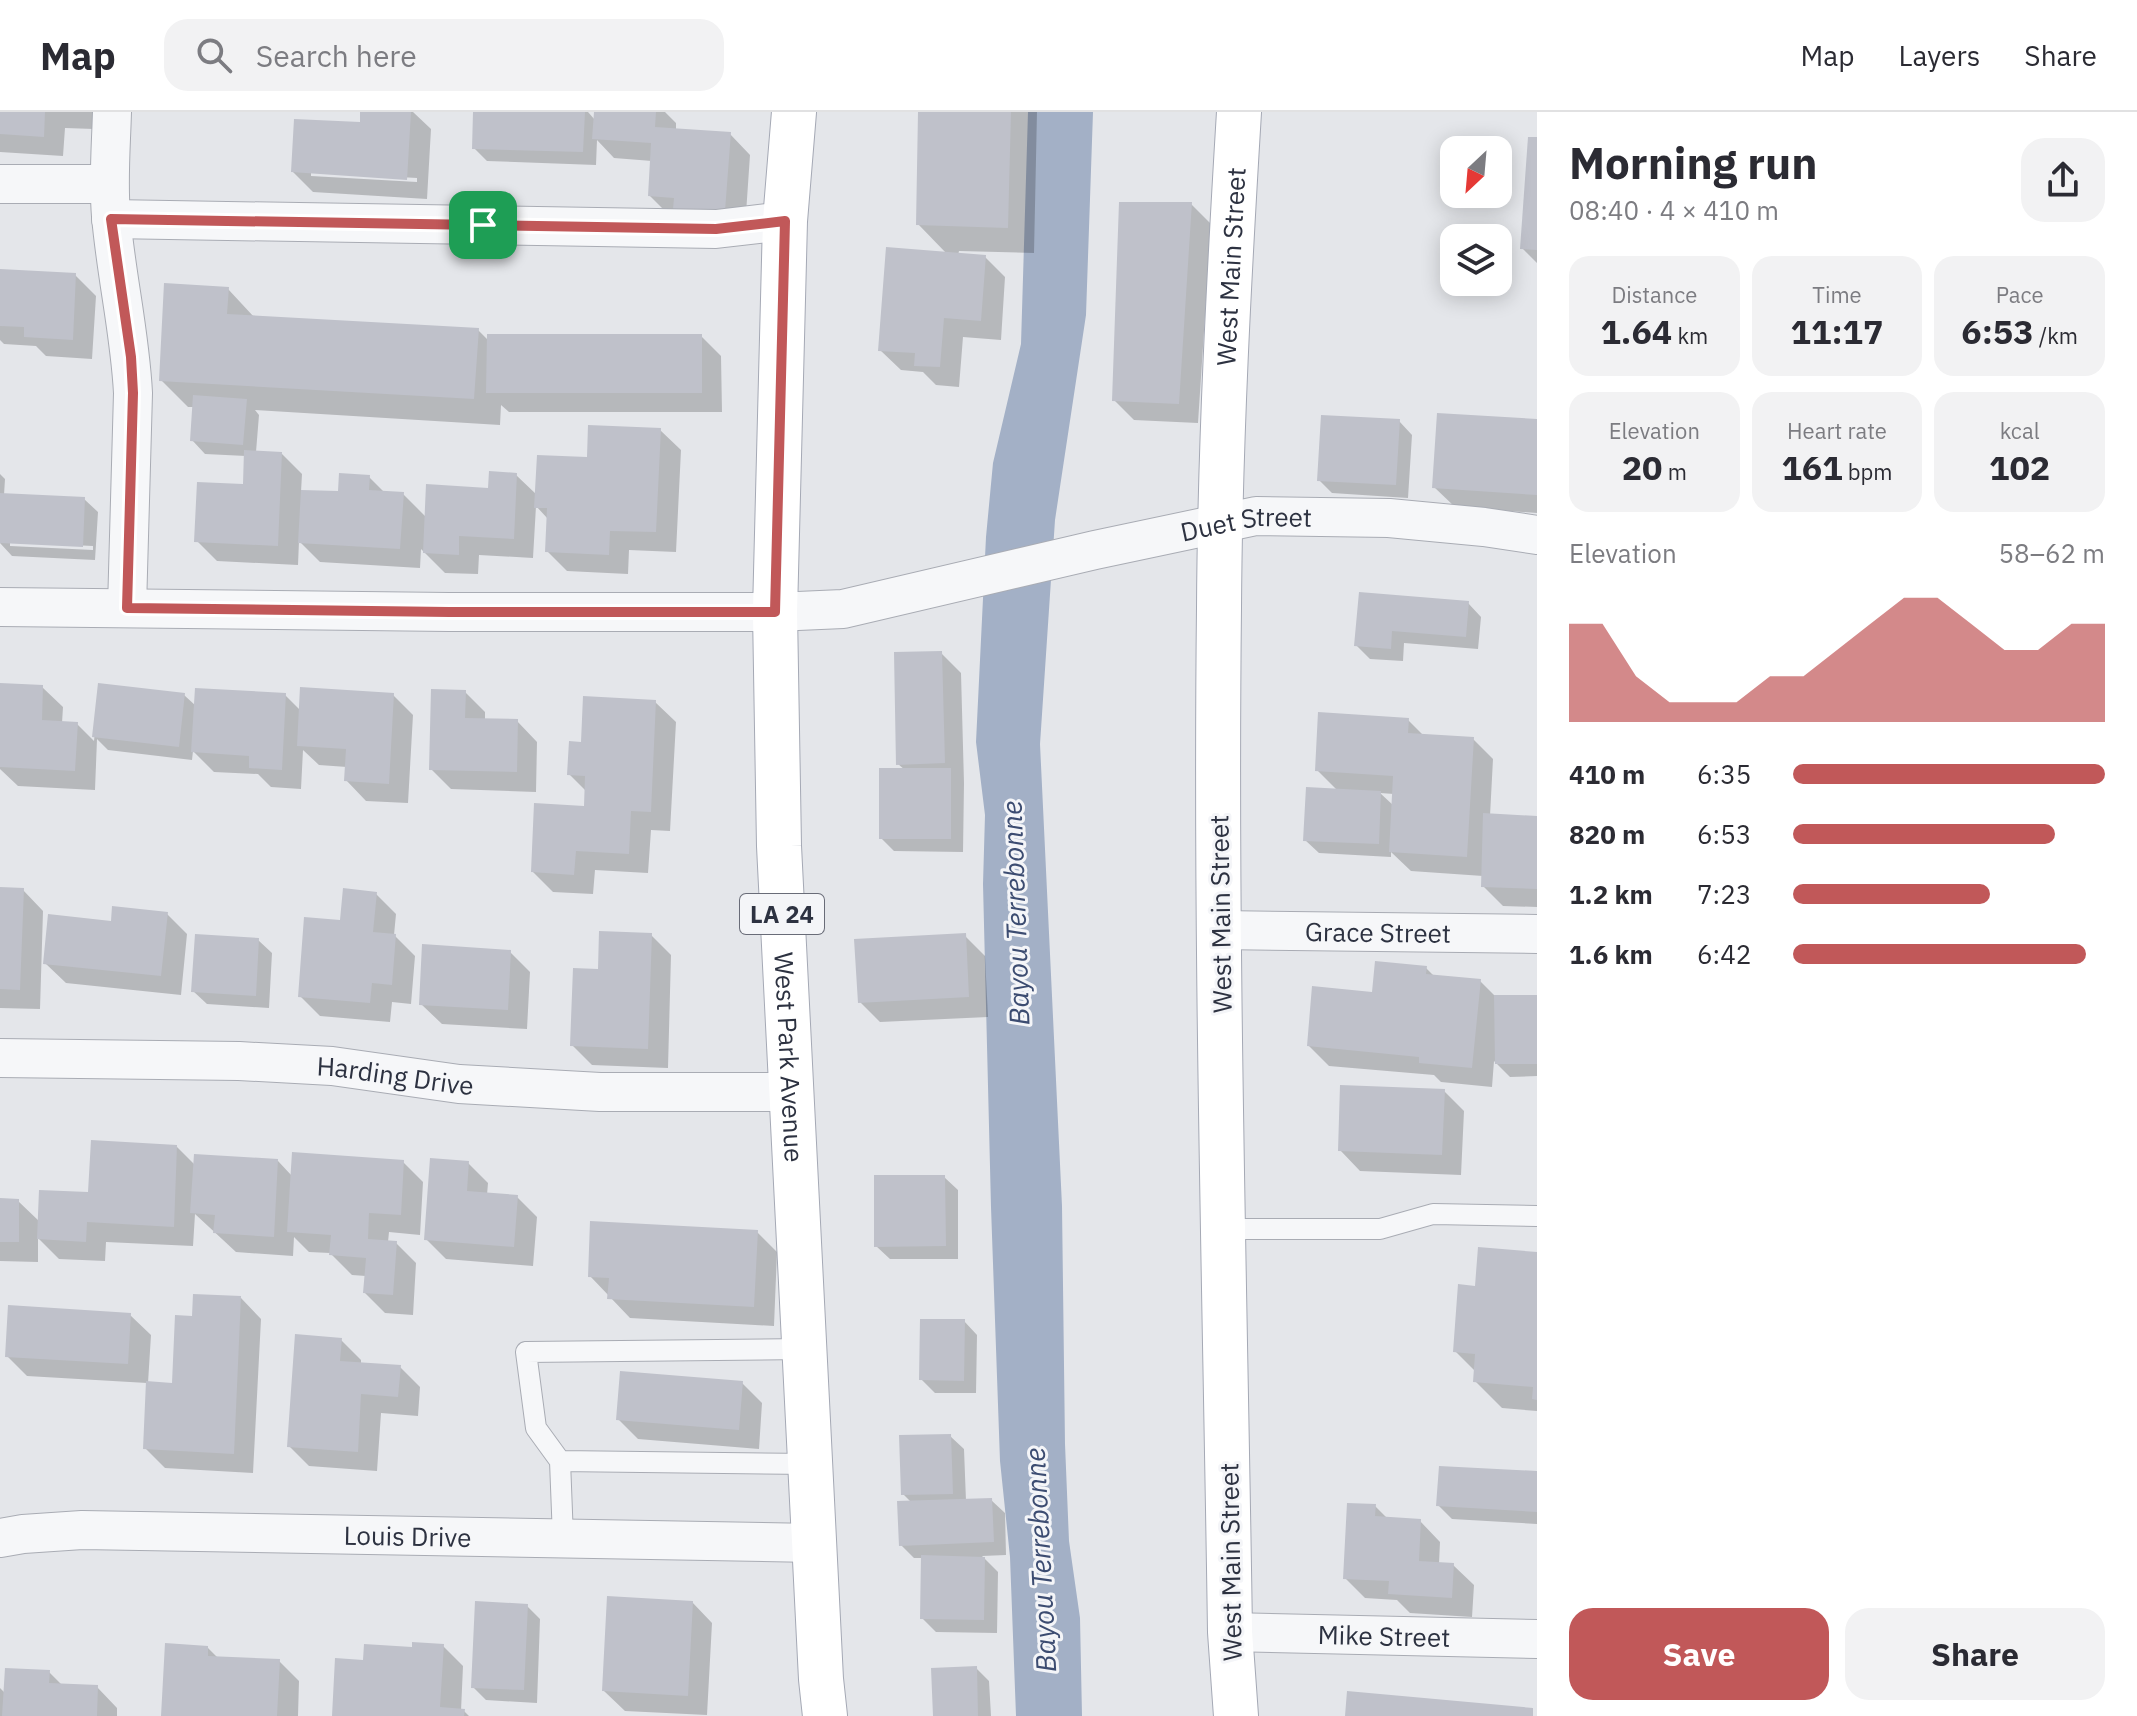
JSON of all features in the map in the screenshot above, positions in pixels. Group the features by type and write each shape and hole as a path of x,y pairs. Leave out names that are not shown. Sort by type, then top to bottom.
{"main road":[{"name":"West Park Avenue","path":"794,112 785,221 775,612 779,846 825,1716"},
{"name":"West Main Street","path":"1236,1716 1230,1632 1220,930 1219,606 1228,295 1239,112"}],"street":[{"path":"112,112 110,202 132,381 127,608"},
{"path":"0,184 110,202 716,229 785,221"},
{"name":"Duet Street","path":"0,607 449,612 775,612 843,609 1256,516 1389,518 1537,535"},
{"name":"Grace Street","path":"1220,930 1537,934"},
{"name":"Harding Drive","path":"0,1058 285,1063 332,1066 459,1084 600,1092 791,1092"},
{"name":"Louis Drive","path":"0,1538 82,1530 814,1543"},
{"name":"Mike Street","path":"1230,1632 1537,1639"}],"lane":[{"path":"1224,1229 1380,1229 1433,1214 1537,1216"},
{"path":"563,1538 560,1461 536,1428 526,1352 804,1349"},
{"path":"560,1461 810,1464"}],"water":[{"name":"Bayou Terrebonne","path":"1028,112 1093,112 1086,315 1055,520 1040,744 1062,1206 1069,1541 1080,1618 1082,1716 1016,1716 1010,1557 1000,1461 991,1207 983,884 985,815 976,742 986,537 993,463 1021,344"}],"building":[{"path":"0,112 45,112 44,137 0,134"},
{"path":"360,112 411,112 407,180 291,172 294,119 360,122"},
{"path":"473,112 585,112 583,152 472,149"},
{"path":"594,112 656,112 655,127 731,132 724,224 672,220 674,198 648,196 651,143 592,139"},
{"path":"918,112 1011,112 1008,228 916,225"},
{"path":"1528,137 1537,137 1537,250 1520,249"},
{"path":"1119,202 1192,202 1179,404 1112,401"},
{"path":"886,247 986,255 981,321 944,318 940,367 914,366 915,353 878,351"},
{"path":"0,269 76,273 73,340 24,337 24,327 0,326"},
{"path":"164,283 229,287 227,314 479,328 474,399 159,381"},
{"path":"487,334 702,334 702,393 486,393"},
{"path":"193,395 247,399 243,445 190,441"},
{"path":"1437,413 1537,419 1537,495 1432,488"},
{"path":"1321,415 1400,419 1396,485 1317,481"},
{"path":"588,425 661,428 656,532 610,531 609,555 545,552 547,508 534,508 537,455 587,457"},
{"path":"244,450 282,452 278,546 194,542 197,482 243,484"},
{"path":"489,471 517,473 514,539 459,536 459,555 423,553 426,484 488,488"},
{"path":"339,473 370,475 369,490 404,492 400,549 298,543 301,490 338,491"},
{"path":"0,493 85,497 83,547 0,543"},
{"path":"1359,592 1469,601 1466,637 1392,631 1391,649 1354,646"},
{"path":"942,651 945,763 896,765 894,652"},
{"path":"0,683 43,685 42,720 78,722 75,771 0,767"},
{"path":"98,683 185,693 179,747 92,737"},
{"path":"300,687 394,693 389,784 344,781 346,749 297,746"},
{"path":"195,688 286,693 282,770 249,768 249,756 191,752"},
{"path":"431,689 466,690 465,718 518,719 517,772 429,770"},
{"path":"583,696 656,700 651,812 631,811 629,854 576,851 574,875 531,872 534,803 584,806 585,776 567,775 569,741 581,742"},
{"path":"1318,712 1409,718 1408,733 1474,737 1467,857 1389,852 1393,776 1315,771"},
{"path":"879,768 951,768 951,839 879,839"},
{"path":"1306,787 1381,791 1379,844 1303,841"},
{"path":"1483,813 1537,816 1537,889 1481,887"},
{"path":"0,887 24,888 20,990 0,989"},
{"path":"343,888 377,892 373,932 396,934 392,985 372,983 370,1003 298,997 304,917 340,920"},
{"path":"112,906 168,912 161,976 43,964 48,914 111,921"},
{"path":"599,931 652,933 648,1049 570,1046 573,968 598,969"},
{"path":"966,933 969,997 858,1003 854,939"},
{"path":"195,934 259,938 256,996 191,992"},
{"path":"422,944 511,950 508,1010 419,1005"},
{"path":"1375,961 1427,966 1426,974 1481,979 1472,1068 1419,1063 1419,1057 1307,1046 1312,986 1372,992"},
{"path":"1494,995 1537,995 1537,1064 1495,1064"},
{"path":"1340,1085 1445,1089 1442,1155 1338,1151"},
{"path":"91,1140 177,1145 174,1227 87,1222 86,1242 37,1239 39,1190 88,1192"},
{"path":"292,1152 404,1160 401,1215 369,1213 368,1239 397,1241 393,1295 363,1293 366,1258 329,1255 331,1235 287,1232"},
{"path":"194,1154 278,1159 274,1237 213,1233 215,1215 190,1213"},
{"path":"430,1158 469,1161 467,1191 518,1195 514,1247 424,1240"},
{"path":"874,1175 945,1175 946,1246 874,1247"},
{"path":"0,1198 19,1199 19,1242 0,1242"},
{"path":"590,1221 758,1230 754,1307 607,1299 609,1278 588,1277"},
{"path":"1478,1247 1537,1252 1537,1400 1532,1399 1533,1387 1473,1382 1475,1354 1453,1352 1458,1284 1475,1286"},
{"path":"193,1294 241,1296 234,1454 143,1449 146,1381 172,1383 175,1315 192,1316"},
{"path":"8,1305 131,1313 128,1364 5,1357"},
{"path":"920,1319 965,1319 964,1381 919,1380"},
{"path":"295,1334 342,1338 340,1361 401,1365 398,1397 361,1394 358,1452 287,1447"},
{"path":"620,1371 743,1381 739,1430 616,1420"},
{"path":"951,1434 953,1494 901,1495 899,1435"},
{"path":"1439,1466 1537,1471 1537,1512 1436,1506"},
{"path":"992,1498 994,1542 899,1546 897,1501"},
{"path":"1347,1503 1376,1504 1375,1516 1421,1519 1419,1561 1454,1563 1452,1598 1388,1594 1389,1581 1343,1579"},
{"path":"921,1555 985,1557 984,1620 920,1619"},
{"path":"607,1596 693,1601 688,1696 602,1691"},
{"path":"475,1601 528,1604 524,1690 471,1688"},
{"path":"412,1642 444,1644 440,1707 465,1709 464,1716 332,1716 335,1658 363,1660 364,1644 412,1647"},
{"path":"165,1643 208,1646 208,1656 280,1659 277,1716 161,1716"},
{"path":"977,1666 978,1716 933,1716 931,1668"},
{"path":"5,1668 50,1670 49,1683 98,1685 97,1716 2,1716"},
{"path":"1347,1691 1533,1708 1533,1716 1345,1716"}],"route":[{"path":"111,219 483,225 716,229 785,221 775,612 127,608 133,393 131,357 111,219"}]}
